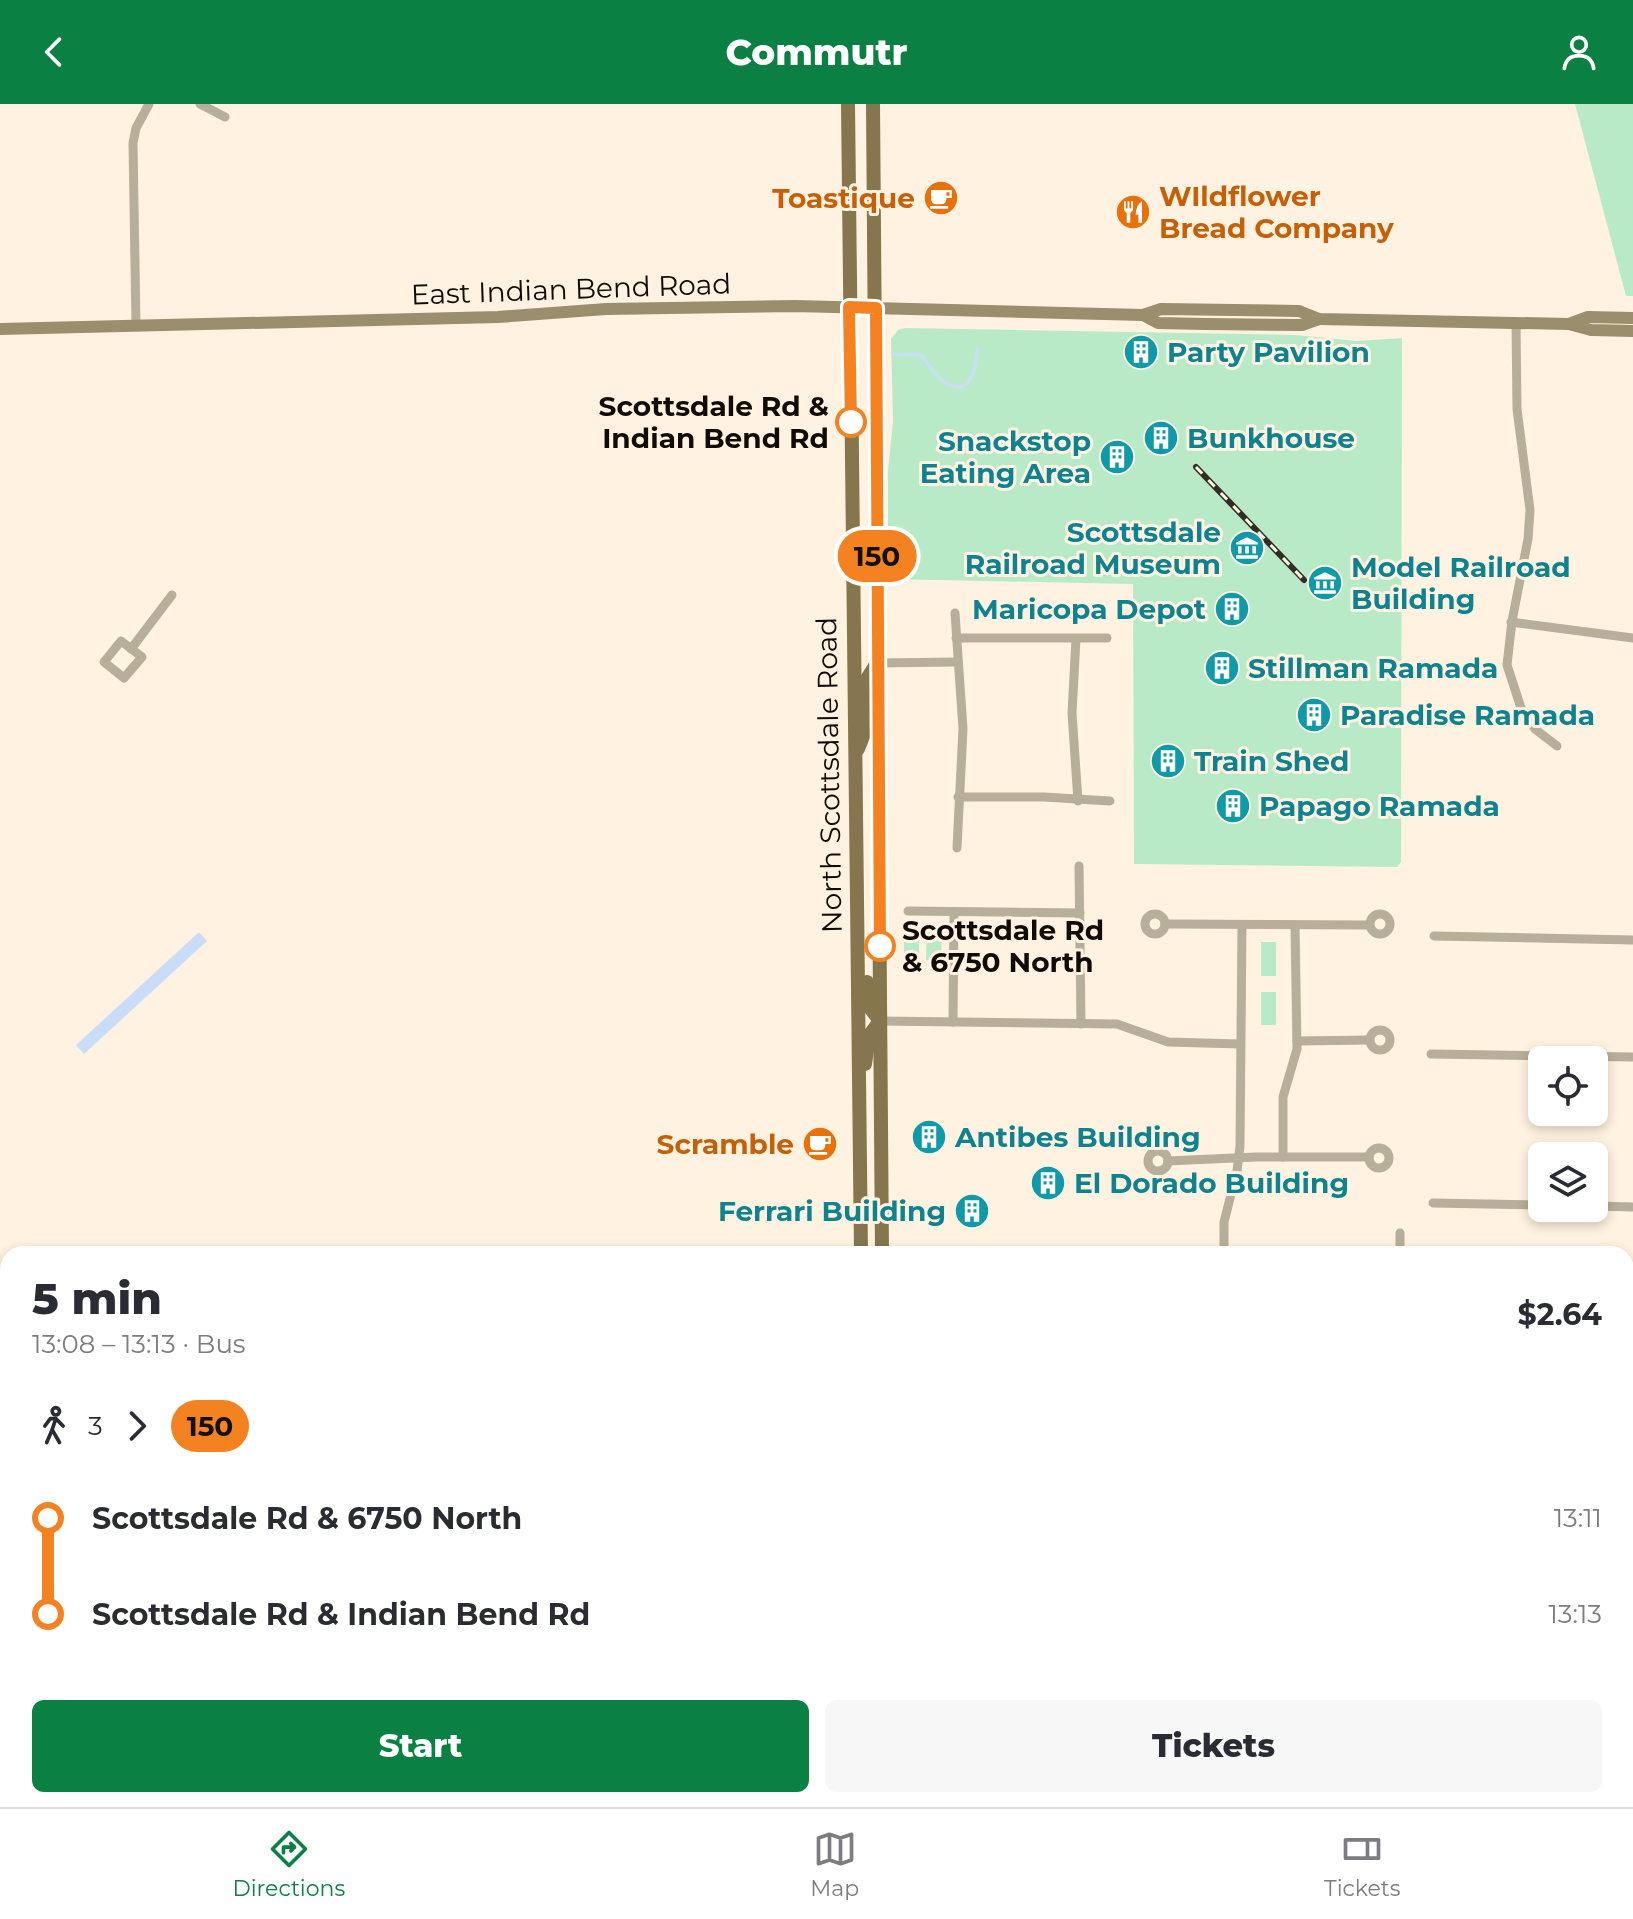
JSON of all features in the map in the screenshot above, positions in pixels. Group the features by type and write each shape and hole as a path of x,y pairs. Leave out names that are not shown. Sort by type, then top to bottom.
{"main road":[{"name":"North Scottsdale Road","path":"848,104 861,1246"},
{"name":"North Scottsdale Road","path":"873,104 882,1246"},
{"name":"East Indian Bend Road","path":"0,329 498,317 606,309 849,307 1143,315 1158,323 1302,325 1319,319 1569,324 1591,330 1633,331"},
{"name":"East Indian Bend Road","path":"1569,324 1588,317 1633,318"},
{"path":"854,556 863,590 864,645 877,663 865,682 865,731 855,756"},
{"path":"857,923 866,953 868,1005 880,1021 869,1036 866,1060 858,1081"},
{"path":"860,1177 882,1177"}],"street":[{"path":"136,325 133,143 136,128 149,104"},
{"path":"200,104 225,117"},
{"path":"1516,323 1517,409 1530,510 1507,665 1521,708 1535,729 1557,746"},
{"path":"131,649 172,595"},
{"path":"955,613 963,729 957,848"},
{"path":"1511,622 1633,638"},
{"path":"956,638 1107,638"},
{"path":"1076,639 1072,713 1078,801"},
{"path":"877,663 957,662"},
{"path":"958,797 1110,801"},
{"path":"1079,866 1081,1024"},
{"path":"908,911 1080,913"},
{"path":"953,1022 954,912"},
{"path":"1165,924 1369,925"},
{"path":"1224,1246 1224,1222 1239,1159 1242,925"},
{"path":"1283,1157 1283,1097 1297,1041 1295,925"},
{"path":"1434,936 1633,940"},
{"path":"880,1021 1117,1024 1168,1042 1240,1044"},
{"path":"1297,1041 1369,1040"},
{"path":"1431,1054 1633,1057"},
{"path":"1168,1161 1369,1157"},
{"path":"1433,1203 1528,1205"},
{"path":"1608,1206 1633,1207"},
{"path":"1400,1233 1400,1246"}],"green space":[{"path":"1575,104 1633,104 1633,296 1626,296"},
{"path":"898,330 1295,335 1357,341 1402,338 1401,862 1397,867 1134,864 1133,584 888,579 888,471 893,421 891,339"},
{"path":"904,926 919,926 919,960 904,960"},
{"path":"927,927 942,927 941,960 926,960"},
{"path":"1261,942 1276,942 1276,976 1261,976"},
{"path":"1261,992 1276,992 1276,1025 1261,1025"}],"water":[{"path":"199,932 207,941 84,1054 76,1045"}],"waterway":[{"path":"893,354 921,355 942,380 959,387 970,380 977,348"}],"railway":[{"path":"1196,467 1304,580"}],"bus line":[{"name":"150","path":"851,422 849,307 876,308 880,946"}],"place":[{"name":"Toastique","path":"941,198"},
{"name":"WIldflower Bread Company","path":"1133,212"},
{"name":"Party Pavilion","path":"1141,352"},
{"name":"Scottsdale Rd & Indian Bend Rd","path":"851,422"},
{"name":"Bunkhouse","path":"1161,438"},
{"name":"Snackstop Eating Area","path":"1117,457"},
{"name":"Scottsdale Railroad Museum","path":"1247,548"},
{"name":"Model Railroad Building","path":"1325,583"},
{"name":"Maricopa Depot","path":"1232,609"},
{"name":"Stillman Ramada","path":"1222,668"},
{"name":"Paradise Ramada","path":"1314,715"},
{"name":"Train Shed","path":"1168,761"},
{"name":"Papago Ramada","path":"1233,806"},
{"name":"Scottsdale Rd & 6750 North","path":"880,946"},
{"name":"Antibes Building","path":"929,1137"},
{"name":"Scramble","path":"820,1144"},
{"name":"El Dorado Building","path":"1048,1183"},
{"name":"Ferrari Building","path":"972,1211"}]}
